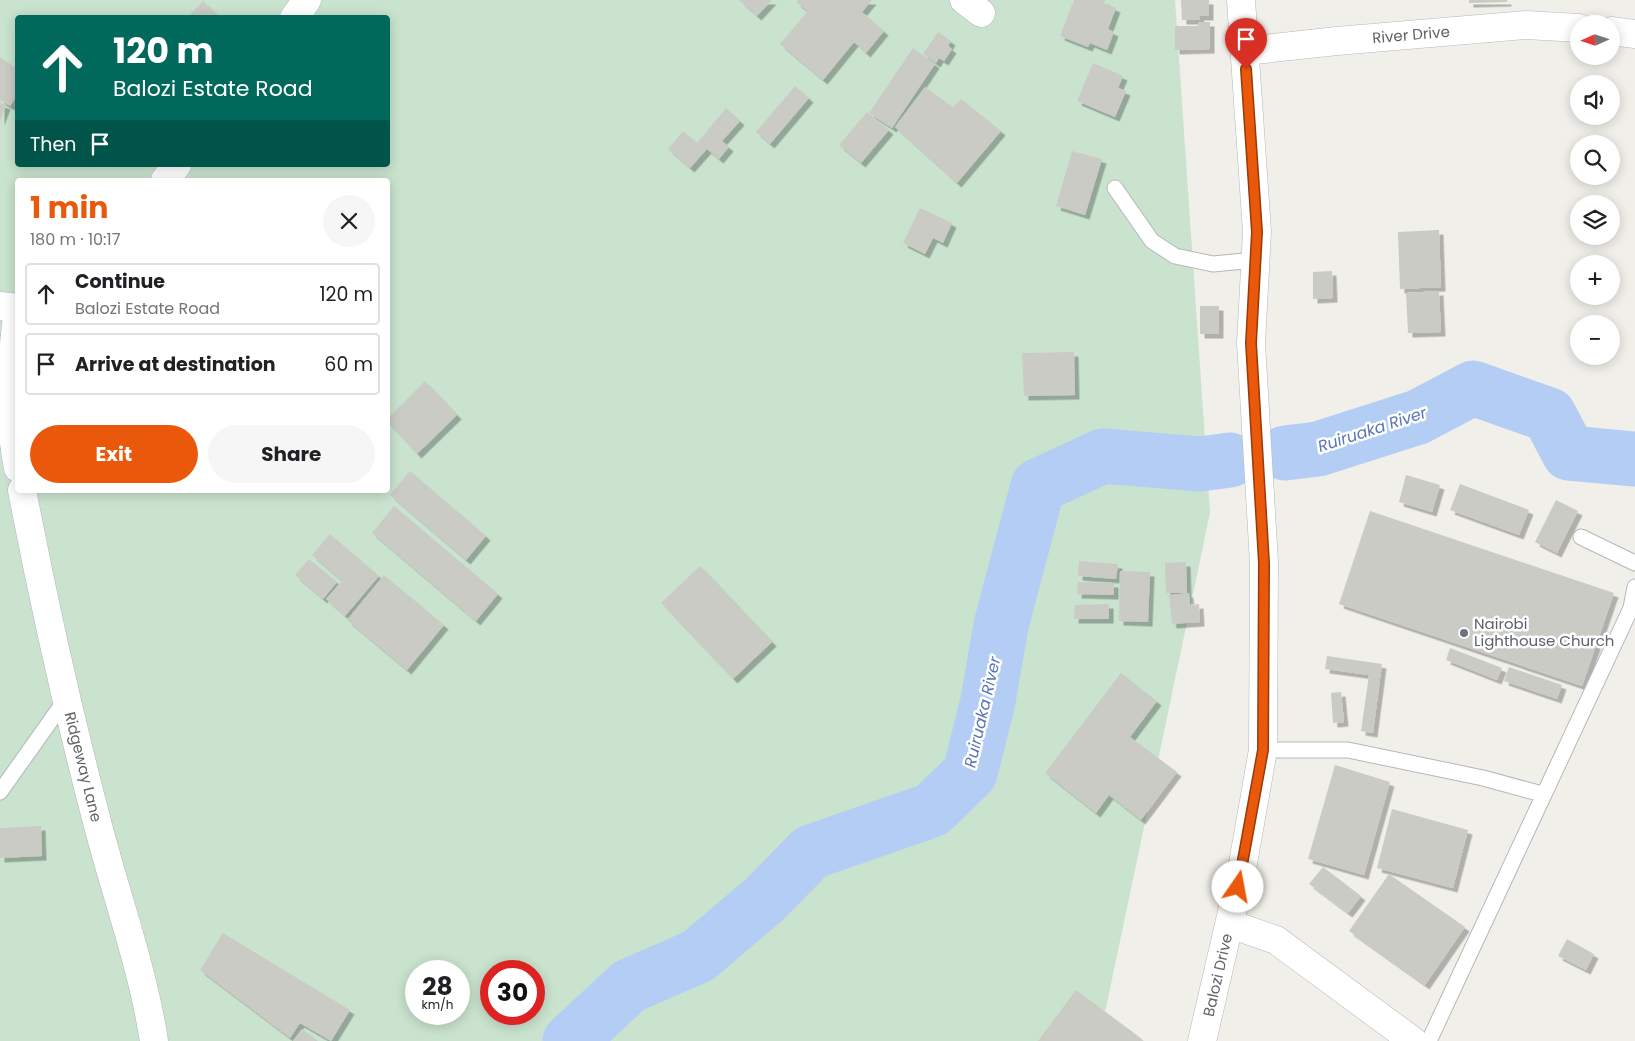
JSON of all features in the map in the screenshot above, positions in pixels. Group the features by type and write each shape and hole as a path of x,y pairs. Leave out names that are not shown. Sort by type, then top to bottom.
{"street":[{"path":"296,15 307,0"},
{"name":"Balozi Drive","path":"1202,1041 1242,869 1263,750 1264,563 1251,343 1257,232 1241,0"},
{"name":"River Drive","path":"1244,51 1526,25 1570,27"},
{"path":"1620,32 1635,34"},
{"path":"166,178 175,167"},
{"path":"0,306 15,308"},
{"path":"15,321 5,364 15,443"},
{"name":"Ridgeway Lane","path":"23,493 66,699 95,816 143,986 154,1041"},
{"path":"1230,924 1276,940 1413,1041"}],"lane":[{"path":"1115,188 1152,241 1175,256 1213,264 1256,260"},
{"path":"1581,537 1635,563"},
{"path":"1429,1041 1542,794 1631,608 1635,587"},
{"path":"0,792 66,699"},
{"path":"1263,750 1348,750 1483,778 1542,794"}],"green space":[{"path":"0,0 1175,0 1210,513 1099,1041 0,1041"}],"building":[{"path":"739,0 772,0 757,16"},
{"path":"798,0 872,0 862,12 884,31 866,53 854,42 823,80 780,44 808,11 796,2"},
{"path":"1074,0 1105,0 1104,3 1116,8 1108,29 1114,32 1107,50 1090,43 1088,47 1060,36"},
{"path":"1181,0 1209,0 1209,16 1200,16 1199,20 1182,20"},
{"path":"1469,0 1507,0 1507,2 1469,3"},
{"path":"203,1 217,15 190,15"},
{"path":"1198,22 1210,22 1210,49 1175,50 1175,26 1198,26"},
{"path":"938,32 951,41 948,46 952,49 944,61 939,58 936,63 923,54"},
{"path":"913,48 935,64 892,128 869,113"},
{"path":"0,57 15,67 15,98 10,106 0,100"},
{"path":"1093,63 1123,76 1118,88 1126,91 1115,117 1077,101"},
{"path":"795,86 809,98 770,144 756,132"},
{"path":"925,87 953,107 961,99 1001,131 957,183 895,127"},
{"path":"0,103 6,105 0,121"},
{"path":"726,108 740,121 722,141 729,147 719,159 707,149 690,168 668,149 683,131 697,143"},
{"path":"867,112 889,130 861,163 839,145"},
{"path":"1072,151 1102,159 1085,215 1056,206"},
{"path":"920,208 952,223 943,243 933,238 925,254 903,243"},
{"path":"1439,230 1441,287 1400,289 1398,232"},
{"path":"1332,271 1333,298 1313,299 1313,272"},
{"path":"1439,291 1441,332 1408,333 1406,293"},
{"path":"1200,306 1219,306 1219,334 1200,334"},
{"path":"1074,352 1075,395 1024,396 1022,353"},
{"path":"425,381 457,415 417,454 390,425 390,416"},
{"path":"410,471 486,536 466,560 390,495"},
{"path":"1406,475 1440,485 1432,512 1399,502"},
{"path":"1460,484 1529,510 1519,535 1450,510"},
{"path":"1556,500 1578,511 1557,553 1535,542"},
{"path":"394,506 498,594 476,621 372,533"},
{"path":"1370,511 1614,593 1582,686 1339,604"},
{"path":"330,534 379,576 345,616 326,599 342,581 312,555"},
{"path":"309,559 337,582 323,599 295,575"},
{"path":"1079,561 1118,564 1116,579 1078,576"},
{"path":"1186,562 1187,593 1166,593 1165,563"},
{"path":"700,566 772,642 733,679 661,603"},
{"path":"1120,571 1150,572 1148,622 1119,621"},
{"path":"384,575 444,625 407,670 347,620"},
{"path":"1078,582 1114,583 1114,595 1077,594"},
{"path":"1189,593 1190,605 1199,604 1200,622 1172,624 1169,595"},
{"path":"1109,604 1109,619 1074,619 1075,605"},
{"path":"1450,648 1502,668 1497,680 1446,660"},
{"path":"1327,656 1382,664 1373,733 1361,731 1369,675 1325,669"},
{"path":"1509,667 1562,685 1557,699 1504,681"},
{"path":"1121,673 1157,701 1130,737 1177,772 1141,820 1109,795 1096,813 1045,773"},
{"path":"1341,692 1344,722 1333,723 1331,693"},
{"path":"1335,765 1390,782 1364,875 1308,859"},
{"path":"1392,809 1468,830 1453,888 1377,868"},
{"path":"41,826 42,856 0,858 0,828"},
{"path":"1323,867 1361,896 1348,913 1309,884"},
{"path":"1389,874 1465,927 1425,985 1349,931"},
{"path":"223,933 350,1010 331,1041 300,1023 290,1038 200,970"},
{"path":"1567,939 1594,954 1586,970 1558,956"},
{"path":"1076,990 1142,1039 1141,1041 1038,1041"},
{"path":"302,1029 318,1041 293,1041"}],"waterway":[{"name":"Ruiruaka River","path":"1285,453 1318,449 1418,417 1473,388 1549,415 1569,453 1635,459"},
{"name":"Ruiruaka River","path":"570,1041 629,986 698,956 765,899 811,852 932,810 970,773 988,701 1001,625 1038,486 1103,456 1200,464 1230,460"}],"place":[{"name":"Nairobi Lighthouse Church","path":"1464,633"}],"route":[{"path":"1238,887 1263,750 1264,563 1251,343 1257,232 1246,69"}]}
